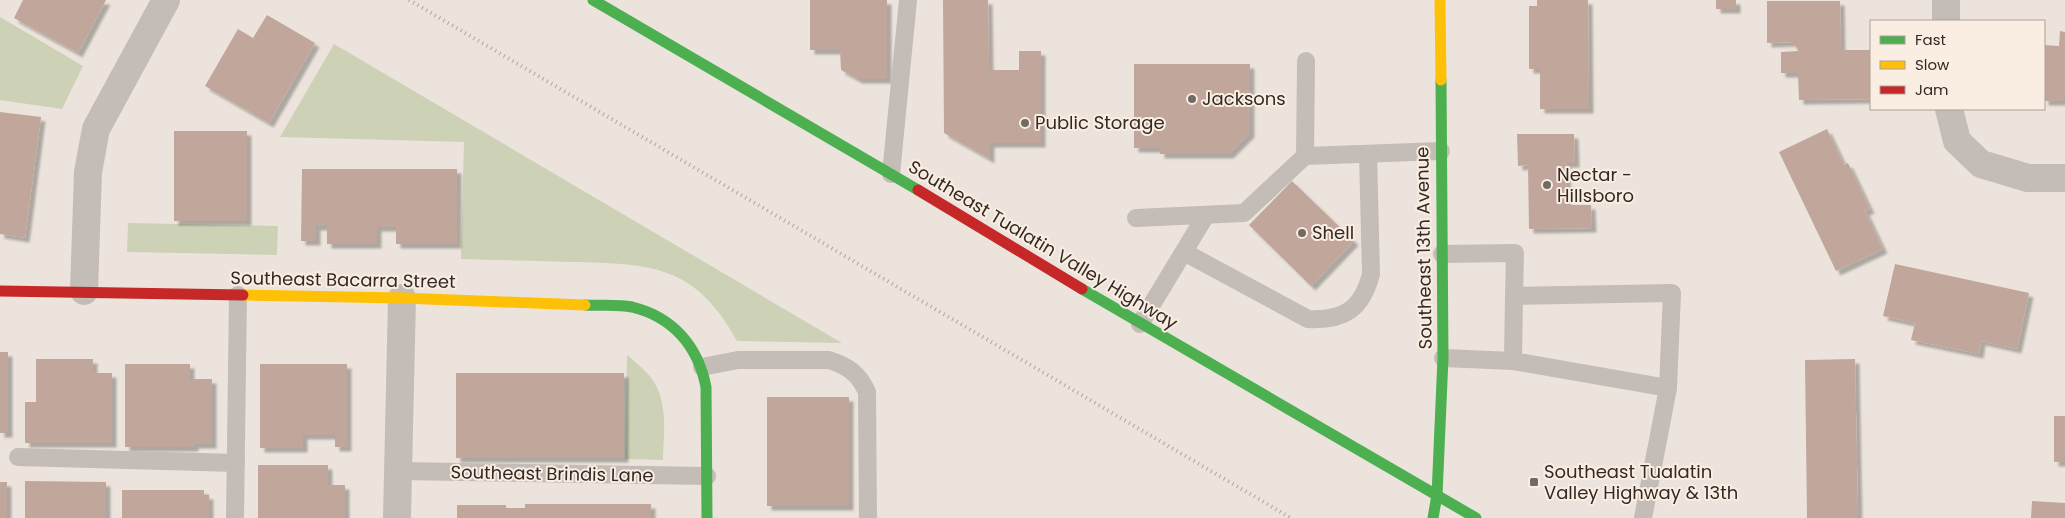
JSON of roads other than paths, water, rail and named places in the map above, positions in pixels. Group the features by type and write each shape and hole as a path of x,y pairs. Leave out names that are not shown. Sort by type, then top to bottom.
{"street":[{"path":"84,291 88,172 96,129 166,0"},
{"name":"Southeast Tualatin Valley Highway","path":"593,0 891,174 1140,324 1476,518"},
{"name":"Southeast 13th Avenue","path":"1433,518 1437,495 1443,358 1440,0"},
{"path":"1946,0 1946,20"},
{"path":"1949,110 1957,141 1981,164 2028,178 2065,178"},
{"name":"Southeast Bacarra Street","path":"0,291 402,298 630,307 656,315 679,332 693,350 702,367"},
{"path":"396,518 402,298"},
{"path":"702,367 706,387 707,518"}],"lane":[{"path":"891,174 908,0"},
{"path":"1305,156 1306,61"},
{"path":"1136,218 1244,213 1305,156 1441,151"},
{"path":"1184,252 1308,319 1326,320 1342,316 1356,306 1366,291 1371,274 1368,154"},
{"path":"1140,324 1206,215"},
{"path":"1442,254 1515,253 1513,361"},
{"path":"1514,296 1672,294 1668,388 1643,518"},
{"path":"235,518 238,295"},
{"path":"1443,358 1513,361 1668,388"},
{"path":"702,367 738,360 829,360 853,371 862,381 867,392 868,518"},
{"path":"18,457 236,463"},
{"name":"Southeast Brindis Lane","path":"398,471 707,476"}],"railway":[{"path":"409,0 1291,518"}],"place":[{"name":"Jacksons","path":"1192,99"},
{"name":"Public Storage","path":"1025,123"},
{"name":"Nectar - Hillsboro","path":"1547,185"},
{"name":"Shell","path":"1302,233"},
{"name":"Southeast Tualatin Valley Highway & 13th","path":"1534,482"}]}
